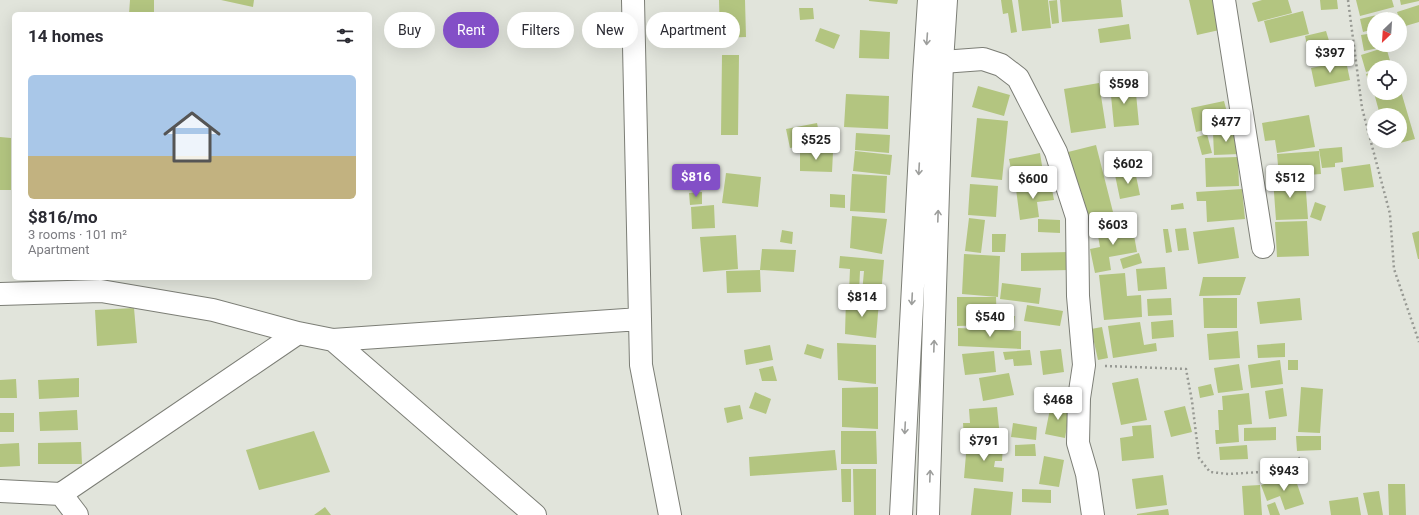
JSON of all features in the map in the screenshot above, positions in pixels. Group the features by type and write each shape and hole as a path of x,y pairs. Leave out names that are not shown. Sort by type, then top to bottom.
{"street":[{"path":"633,0 642,364 670,515"},
{"path":"901,515 929,0"},
{"path":"928,515 942,62 946,0"},
{"path":"1224,0 1264,248"},
{"path":"924,76 942,62 983,59 1001,65 1018,78 1056,152 1077,217 1078,296 1084,365 1079,398 1078,443 1087,474 1094,515"},
{"path":"0,294 100,291 213,310 298,333 333,340 640,319"},
{"path":"0,492 61,494 298,333"},
{"path":"333,340 535,515"},
{"path":"61,494 77,515"}],"path":[{"path":"1348,0 1362,108 1390,214 1394,269 1419,342"},
{"path":"1084,365 1186,369 1192,401 1199,458 1210,472 1229,474 1261,472 1300,458"}],"building":[{"path":"130,0 154,0 154,12 129,12"},
{"path":"221,0 254,0 253,7"},
{"path":"719,0 745,0 746,37 740,37 740,12 719,12"},
{"path":"869,0 898,0 897,4"},
{"path":"1001,0 1012,0 1017,32 1011,33 1008,13 1003,14"},
{"path":"1018,0 1048,0 1051,28 1022,31"},
{"path":"1057,0 1059,23 1052,24 1049,1"},
{"path":"1060,0 1121,0 1123,17 1062,22"},
{"path":"1189,0 1217,0 1224,29 1197,35"},
{"path":"1262,0 1288,0 1292,13 1258,22 1252,3"},
{"path":"1320,0 1337,0 1338,9 1321,10"},
{"path":"1356,0 1392,0 1394,7 1375,12 1367,12 1367,14 1360,16"},
{"path":"1400,0 1419,0 1419,1 1401,5"},
{"path":"1419,5 1419,22 1407,26 1407,12 1397,12"},
{"path":"799,8 813,8 814,19 800,20"},
{"path":"1303,11 1309,34 1270,43 1264,21"},
{"path":"1367,17 1367,31 1363,32 1360,19"},
{"path":"1129,24 1131,39 1100,43 1098,29"},
{"path":"820,28 840,35 834,49 815,41"},
{"path":"860,30 890,32 889,59 859,58"},
{"path":"1326,31 1330,44 1308,49 1305,36"},
{"path":"1367,34 1367,50 1364,51 1361,35"},
{"path":"1370,52 1387,52 1390,60 1367,60 1366,72 1361,55"},
{"path":"722,55 739,55 738,135 721,135"},
{"path":"1346,61 1350,80 1315,87 1311,68"},
{"path":"1099,83 1106,128 1071,133 1064,89"},
{"path":"1135,83 1139,125 1114,127 1110,85"},
{"path":"978,86 1010,95 1004,116 972,107"},
{"path":"846,94 889,96 888,129 844,127"},
{"path":"1376,100 1404,100 1406,108 1378,108"},
{"path":"1224,101 1230,124 1196,132 1191,108"},
{"path":"1407,112 1415,139 1407,141"},
{"path":"1309,115 1315,147 1277,153 1275,140 1265,141 1262,123"},
{"path":"977,118 1008,121 1002,180 971,177"},
{"path":"817,123 821,142 790,148 786,129"},
{"path":"1239,131 1240,154 1214,155 1213,132"},
{"path":"856,133 890,135 889,153 855,150"},
{"path":"1207,134 1212,153 1202,155 1197,137"},
{"path":"0,137 11,138 11,190 0,190"},
{"path":"1096,145 1113,212 1085,219 1068,152"},
{"path":"1342,147 1343,162 1335,163 1335,167 1322,168 1319,149"},
{"path":"800,151 833,152 832,172 800,171"},
{"path":"855,151 892,155 890,175 853,171"},
{"path":"1319,151 1321,174 1279,177 1277,154"},
{"path":"1040,153 1044,178 1014,184 1009,159"},
{"path":"1238,157 1239,186 1206,187 1205,158"},
{"path":"1370,164 1374,187 1344,191 1341,168"},
{"path":"1135,171 1140,195 1120,199 1115,175"},
{"path":"726,173 761,177 758,207 722,203"},
{"path":"852,174 887,176 885,213 850,211"},
{"path":"1305,178 1308,219 1276,220 1273,179"},
{"path":"970,184 998,186 996,217 968,215"},
{"path":"1051,184 1054,200 1037,202 1039,217 1020,220 1016,189"},
{"path":"1242,189 1245,219 1207,222 1206,201 1197,201 1196,192"},
{"path":"702,192 702,204 690,205 689,193"},
{"path":"830,194 845,195 845,208 830,207"},
{"path":"1315,202 1326,206 1321,221 1310,217"},
{"path":"1183,203 1184,209 1171,210 1171,205"},
{"path":"714,205 715,228 692,229 691,207"},
{"path":"852,216 887,219 882,254 850,248"},
{"path":"969,218 985,220 981,253 965,251"},
{"path":"1038,219 1060,220 1060,233 1038,232"},
{"path":"1307,221 1309,256 1277,257 1275,222"},
{"path":"1132,224 1137,252 1109,257 1111,270 1095,273 1090,249 1100,247 1097,230"},
{"path":"1234,227 1239,258 1198,264 1193,232"},
{"path":"1186,228 1189,250 1178,251 1175,229"},
{"path":"1163,229 1168,229 1172,252 1166,253"},
{"path":"782,230 793,232 792,244 780,242"},
{"path":"1419,231 1419,259 1418,259 1412,233"},
{"path":"992,234 1006,234 1005,252 992,252"},
{"path":"736,235 738,269 703,272 700,237"},
{"path":"762,249 796,250 794,272 760,270"},
{"path":"1070,252 1071,270 1021,271 1021,253"},
{"path":"1139,253 1142,263 1123,269 1120,259"},
{"path":"964,254 1000,256 998,297 962,294"},
{"path":"840,256 884,260 881,295 862,293 864,271 860,271 859,292 849,291 850,269 839,268"},
{"path":"1165,267 1167,289 1138,291 1136,269"},
{"path":"760,270 761,292 727,293 726,271"},
{"path":"1125,273 1127,296 1141,295 1142,317 1104,320 1099,275"},
{"path":"1203,277 1246,277 1240,295 1199,296"},
{"path":"1002,283 1041,288 1039,304 1000,299"},
{"path":"957,297 996,297 997,325 957,326"},
{"path":"846,298 879,301 876,338 845,334"},
{"path":"1171,298 1172,315 1148,316 1147,299"},
{"path":"1203,298 1237,298 1237,328 1204,328"},
{"path":"1300,298 1302,320 1260,324 1257,302"},
{"path":"1027,305 1063,311 1060,326 1024,321"},
{"path":"134,308 137,343 97,346 95,310"},
{"path":"1003,316 1015,316 1014,326 1003,326"},
{"path":"1173,320 1174,337 1152,339 1151,322"},
{"path":"1140,322 1144,345 1156,343 1157,351 1113,358 1108,326"},
{"path":"1102,327 1108,358 1098,360 1091,329"},
{"path":"958,328 1021,331 1021,349 958,346"},
{"path":"1238,331 1240,358 1209,360 1207,334"},
{"path":"837,343 876,345 876,384 838,380"},
{"path":"1285,343 1285,357 1258,358 1257,345"},
{"path":"807,344 824,349 821,359 804,354"},
{"path":"770,345 773,360 746,365 744,350"},
{"path":"1061,349 1064,372 1043,375 1040,351"},
{"path":"1030,350 1032,365 1014,366 1013,359 1005,360 1003,352"},
{"path":"994,351 996,372 965,375 962,354"},
{"path":"1280,360 1283,384 1251,388 1248,365"},
{"path":"1288,360 1298,360 1298,370 1288,370"},
{"path":"1239,364 1243,390 1218,393 1214,368"},
{"path":"773,366 777,381 762,381 759,369"},
{"path":"1009,373 1014,395 983,401 979,378"},
{"path":"79,378 79,397 39,399 38,380"},
{"path":"1138,378 1147,420 1121,425 1112,383"},
{"path":"16,379 17,398 0,398 0,380"},
{"path":"1211,384 1214,395 1200,398 1198,387"},
{"path":"878,387 878,429 842,427 842,388"},
{"path":"1301,387 1323,389 1320,433 1298,432"},
{"path":"1283,388 1287,416 1269,419 1265,391"},
{"path":"755,392 771,399 766,414 749,408"},
{"path":"1249,393 1252,424 1238,425 1239,442 1216,444 1215,430 1219,430 1218,410 1223,410 1222,396"},
{"path":"1051,404 1070,408 1065,438 1045,434"},
{"path":"740,405 743,419 727,423 724,408"},
{"path":"1185,406 1192,432 1171,437 1164,411"},
{"path":"997,407 1000,438 964,440 963,423 970,423 969,409"},
{"path":"77,410 78,430 40,431 39,412"},
{"path":"0,413 14,413 14,432 0,432"},
{"path":"1013,423 1037,427 1036,440 1011,437"},
{"path":"1151,425 1154,458 1122,461 1120,438 1133,436 1132,426"},
{"path":"1276,427 1276,440 1244,441 1244,428"},
{"path":"314,431 330,472 259,490 246,450"},
{"path":"841,431 876,431 877,464 841,464"},
{"path":"1296,436 1321,436 1321,450 1297,451"},
{"path":"81,442 82,464 38,464 38,443"},
{"path":"967,442 1003,445 1002,461 995,461 994,467 1004,468 1003,482 964,478"},
{"path":"19,443 20,466 0,467 0,444"},
{"path":"1035,444 1036,456 1015,456 1015,445"},
{"path":"1247,445 1248,459 1220,460 1219,447"},
{"path":"835,450 837,470 750,476 749,457"},
{"path":"1044,456 1064,460 1059,487 1039,484"},
{"path":"841,469 851,469 851,502 842,502"},
{"path":"853,469 876,469 876,515 854,515"},
{"path":"1163,475 1167,505 1136,509 1132,479"},
{"path":"1294,475 1304,504 1285,510 1280,496 1267,501 1261,485"},
{"path":"1388,484 1405,484 1406,515 1389,515"},
{"path":"1260,485 1262,515 1244,515 1242,486"},
{"path":"974,488 1013,492 1011,515 971,515"},
{"path":"1022,489 1051,490 1051,503 1022,502"},
{"path":"1379,491 1383,515 1368,515 1363,493"},
{"path":"1358,497 1361,515 1331,515 1329,501"},
{"path":"1275,502 1280,515 1270,515 1267,505"},
{"path":"325,507 331,515 314,515"},
{"path":"1168,509 1169,515 1137,515 1137,514"}]}
